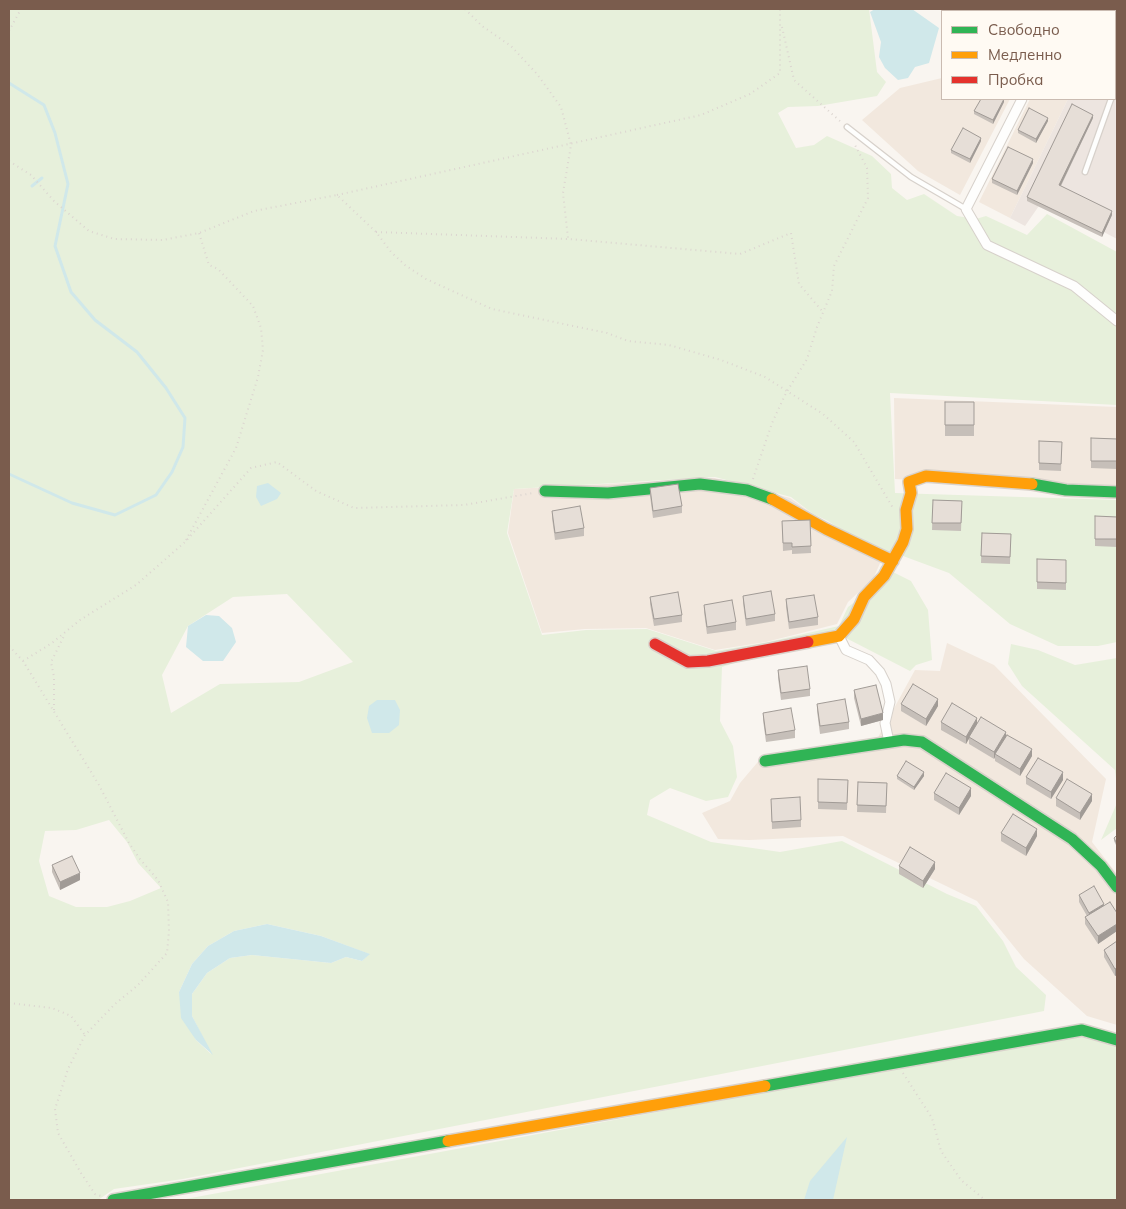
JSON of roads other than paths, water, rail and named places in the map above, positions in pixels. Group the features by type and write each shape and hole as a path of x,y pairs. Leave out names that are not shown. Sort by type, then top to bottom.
{"street":[{"path":"1021,100 966,209 987,245 1074,286 1117,321"},
{"path":"655,644 688,662 708,661 839,636 854,619 864,597 884,576 893,561 907,529 906,510 911,493 909,482 926,476 997,484 1013,482 1066,490 1117,492"},
{"path":"545,491 608,493 700,484 746,490 769,497 826,529 893,561"},
{"path":"839,636 846,650 868,660 880,672 886,684 890,702 885,723 889,742"},
{"path":"765,761 889,742 922,742 933,747 1072,839 1101,866 1117,887"},
{"path":"113,1200 1082,1030 1117,1040"}],"lane":[{"path":"1085,172 1111,100"},
{"path":"847,127 911,178 966,209"}],"water":[{"path":"875,9 912,9 939,28 929,63 915,67 908,78 898,80 885,68 879,57 881,42 870,12"},
{"path":"268,483 281,493 277,499 261,506 256,497 257,486"},
{"path":"206,615 219,616 232,628 236,642 223,661 203,661 186,647 188,626"},
{"path":"377,700 395,700 400,710 399,725 389,733 372,733 367,718 369,706"},
{"path":"267,924 321,936 370,954 362,961 346,957 331,963 252,955 230,958 207,973 192,994 192,1016 213,1055 196,1040 181,1018 179,992 192,964 208,946 234,931"},
{"path":"847,1137 833,1200 804,1200 810,1181"}],"waterway":[{"path":"9,83 44,105 55,133 68,184 55,246 71,292 95,320 137,352 166,388 185,418 183,447 172,472 156,495 115,515 72,503 9,474"},
{"path":"32,186 42,178"}]}
